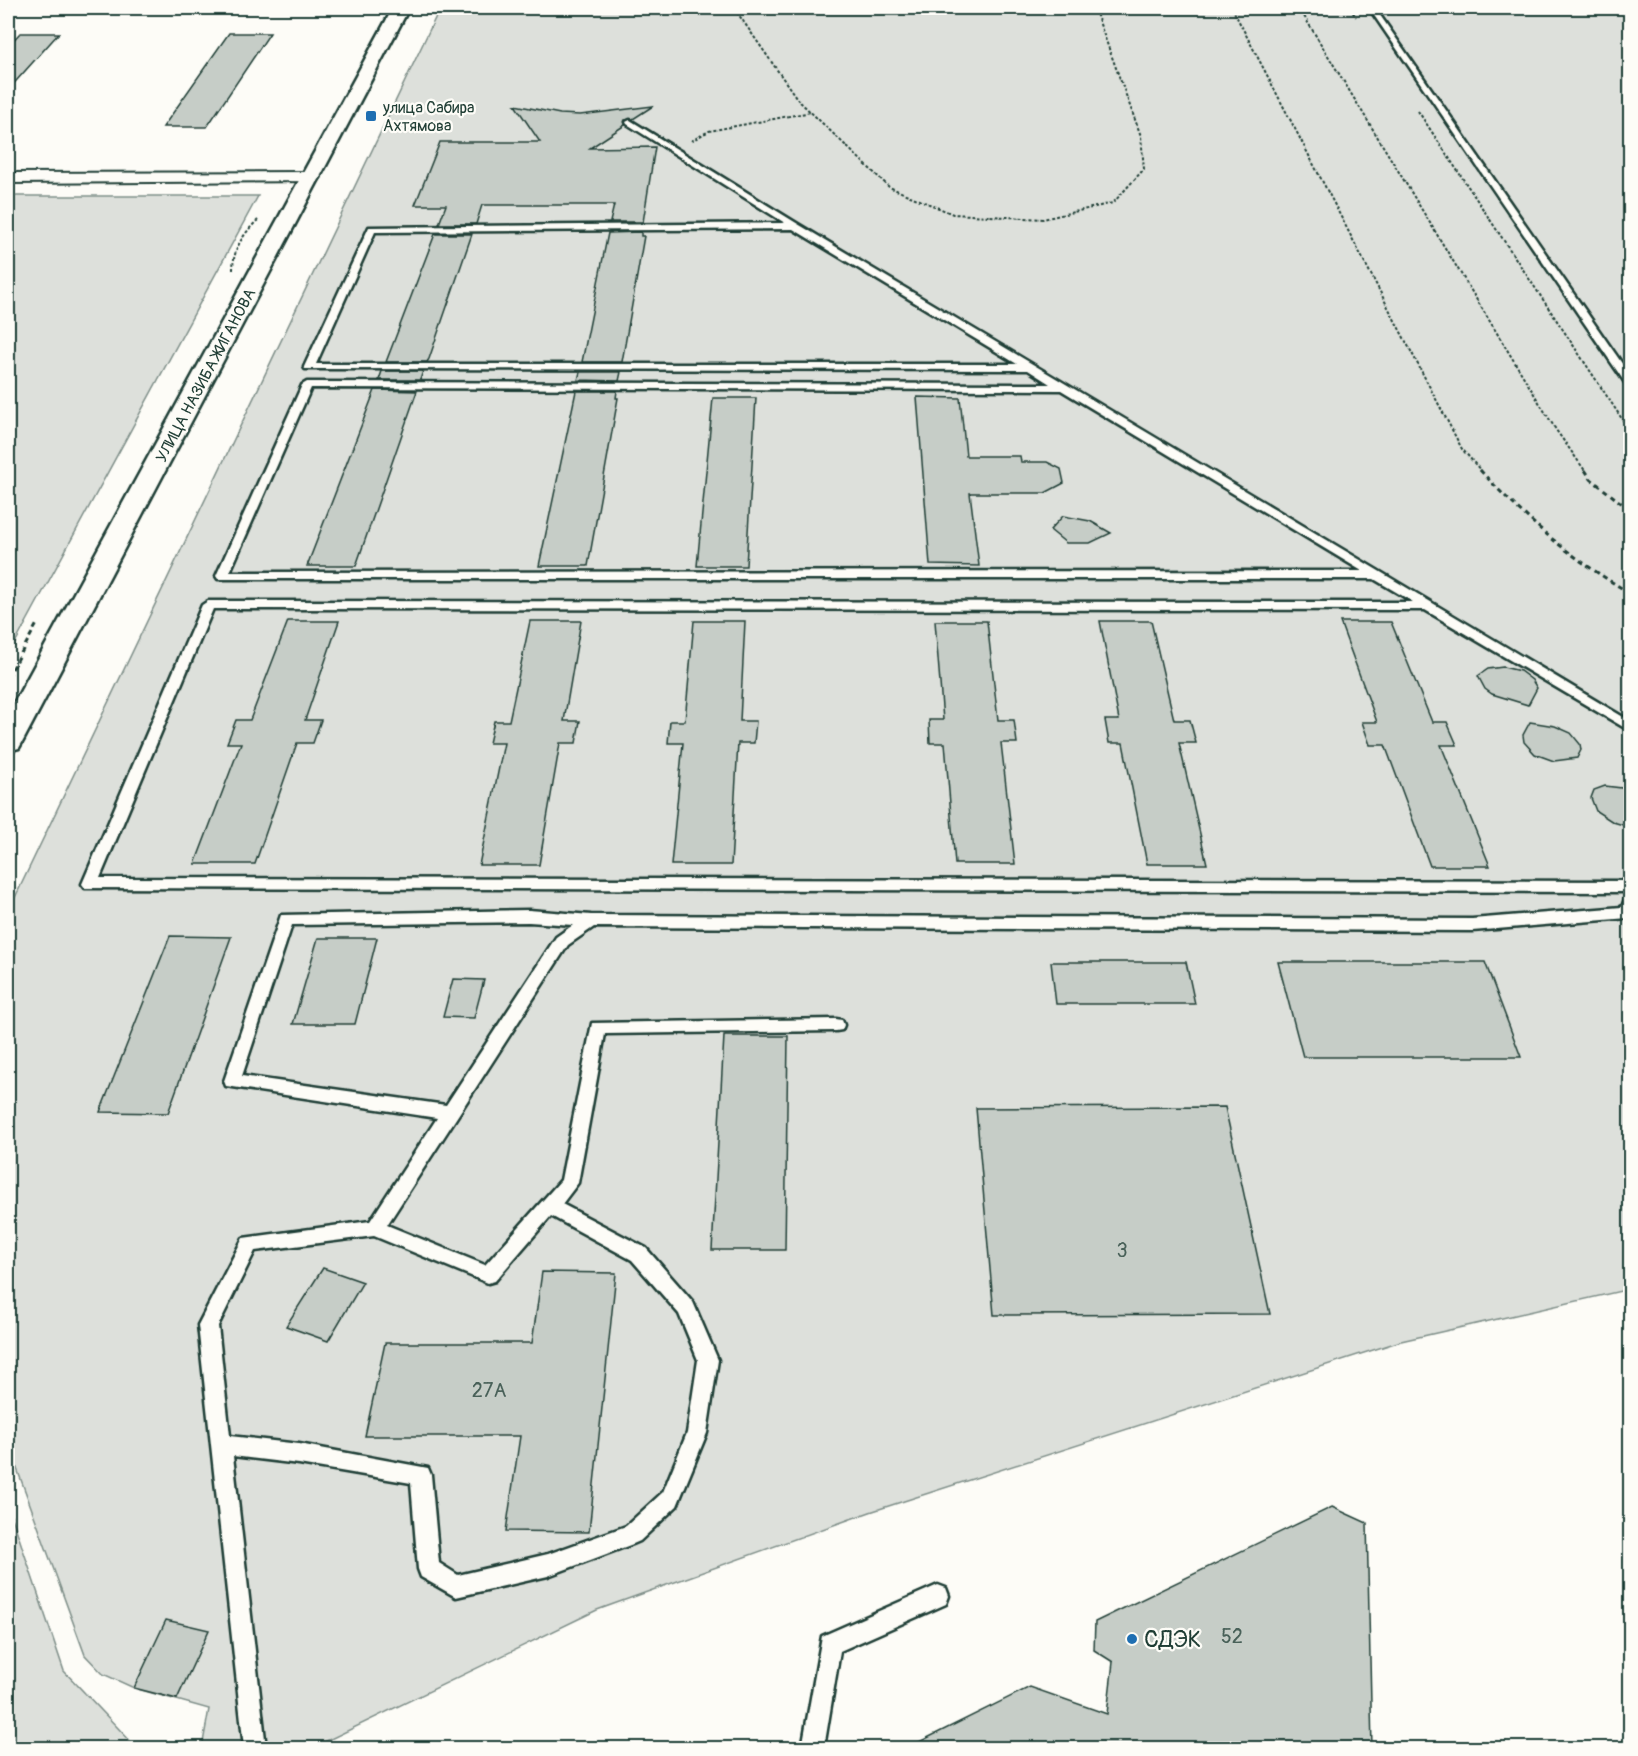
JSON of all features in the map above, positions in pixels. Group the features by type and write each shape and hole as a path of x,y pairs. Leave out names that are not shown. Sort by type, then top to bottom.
{"street":[{"name":"УЛИЦА НАЗИБА ЖИГАНОВА","path":"8,741 401,8"},
{"path":"8,178 312,177"}],"lane":[{"path":"1372,8 1627,371 1630,381"},
{"path":"630,122 795,226 1067,387 1630,728"},
{"path":"795,226 372,229 309,367 1031,367"},
{"path":"1067,387 307,385 222,576 1379,575"},
{"path":"1427,606 208,605 90,884 1630,887"},
{"path":"450,1113 232,1081 286,919 529,916 591,921 1472,925 1628,912 1630,903"},
{"path":"375,1228 562,941 591,921"},
{"path":"255,1749 208,1325 249,1244 375,1228 488,1275 569,1184 598,1028 836,1025"},
{"path":"222,1445 299,1454 421,1475 429,1569 456,1586 548,1565 633,1534 670,1499 696,1433 708,1360 686,1308 639,1254 549,1206"},
{"path":"813,1749 830,1644 938,1596"}],"path":[{"path":"734,8 798,100 890,187 953,214 1043,219 1113,202 1143,169 1141,136 1094,8"},
{"path":"1232,8 1462,449 1495,489 1543,534 1608,581 1630,593"},
{"path":"1299,8 1556,430 1590,479 1630,510"},
{"path":"1350,8 1356,17"},
{"path":"1415,106 1630,431"},
{"path":"675,150 709,131 811,112"}],"shaded area":[{"path":"440,8 1630,8 1630,1289 1401,1341 870,1512 597,1610 312,1748 202,1748 209,1709 134,1688 103,1674 85,1655 8,1444 8,926 10,908"},
{"path":"8,196 258,196 8,656"},
{"path":"8,1505 64,1671 137,1748 8,1748"}],"building":[{"path":"20,33 59,33 8,90 8,46"},
{"path":"229,33 270,33 207,127 163,127"},
{"path":"515,105 560,114 580,115 653,106 633,119 625,120 625,125 590,148 655,147 643,222 610,222 614,205 482,205 476,224 439,224 446,205 415,205 440,142 540,142"},
{"path":"641,232 641,236 644,236 622,362 582,362 608,233"},
{"path":"435,234 472,234 429,359 427,362 386,362"},
{"path":"382,371 423,371 420,380 379,380"},
{"path":"580,372 621,372 619,381 578,380"},
{"path":"375,390 417,391 356,566 307,566"},
{"path":"576,391 617,391 616,398 618,398 588,566 539,566"},
{"path":"917,397 960,398 966,456 1020,456 1021,462 1047,462 1061,469 1064,483 1045,493 970,493 979,566 930,565"},
{"path":"713,398 756,398 746,566 697,566"},
{"path":"1063,516 1090,521 1111,533 1090,543 1066,543 1050,530"},
{"path":"288,621 339,621 305,720 321,720 313,743 297,743 255,864 195,864 241,743 227,743 236,720 250,720"},
{"path":"530,621 581,621 564,721 580,721 576,743 560,743 539,865 479,865 504,743 489,743 494,721 509,721"},
{"path":"694,621 745,621 740,721 756,721 754,743 738,743 731,865 671,865 683,743 668,743 670,721 685,721"},
{"path":"935,621 987,621 998,720 1014,720 1017,743 1001,743 1015,864 955,864 945,743 930,743 929,720 943,720"},
{"path":"1100,621 1151,621 1174,720 1190,720 1196,743 1179,743 1207,864 1147,864 1123,743 1109,743 1105,720 1119,720"},
{"path":"1340,622 1391,622 1432,722 1447,722 1457,745 1441,745 1490,866 1430,866 1385,745 1370,745 1362,722 1377,722"},
{"path":"1503,667 1520,671 1532,680 1537,688 1528,705 1492,694 1485,689 1478,676 1488,669"},
{"path":"1530,722 1555,726 1571,733 1580,744 1581,750 1577,758 1554,761 1535,754 1524,742 1523,735"},
{"path":"1605,786 1630,789 1630,827 1613,822 1596,811 1591,798 1594,790"},
{"path":"170,936 231,937 168,1113 100,1112"},
{"path":"318,938 377,938 355,1024 293,1024"},
{"path":"1051,962 1186,962 1195,1004 1056,1004"},
{"path":"1278,962 1485,962 1521,1057 1303,1057"},
{"path":"453,979 484,980 474,1018 443,1017"},
{"path":"724,1036 788,1036 785,1250 712,1250"},
{"path":"1225,1107 1270,1314 994,1315 976,1108"},
{"path":"323,1268 363,1282 328,1341 286,1326"},
{"path":"542,1272 616,1273 589,1532 506,1531 520,1436 365,1436 385,1343 532,1343"},
{"path":"1332,1507 1367,1523 1372,1749 905,1749 1030,1687 1107,1714 1113,1662 1094,1650 1095,1622"},
{"path":"166,1620 209,1630 177,1699 134,1688"}],"place":[{"name":"улица Сабира Ахтямова","path":"371,116"},
{"name":"СДЭК","path":"1132,1639"}]}
